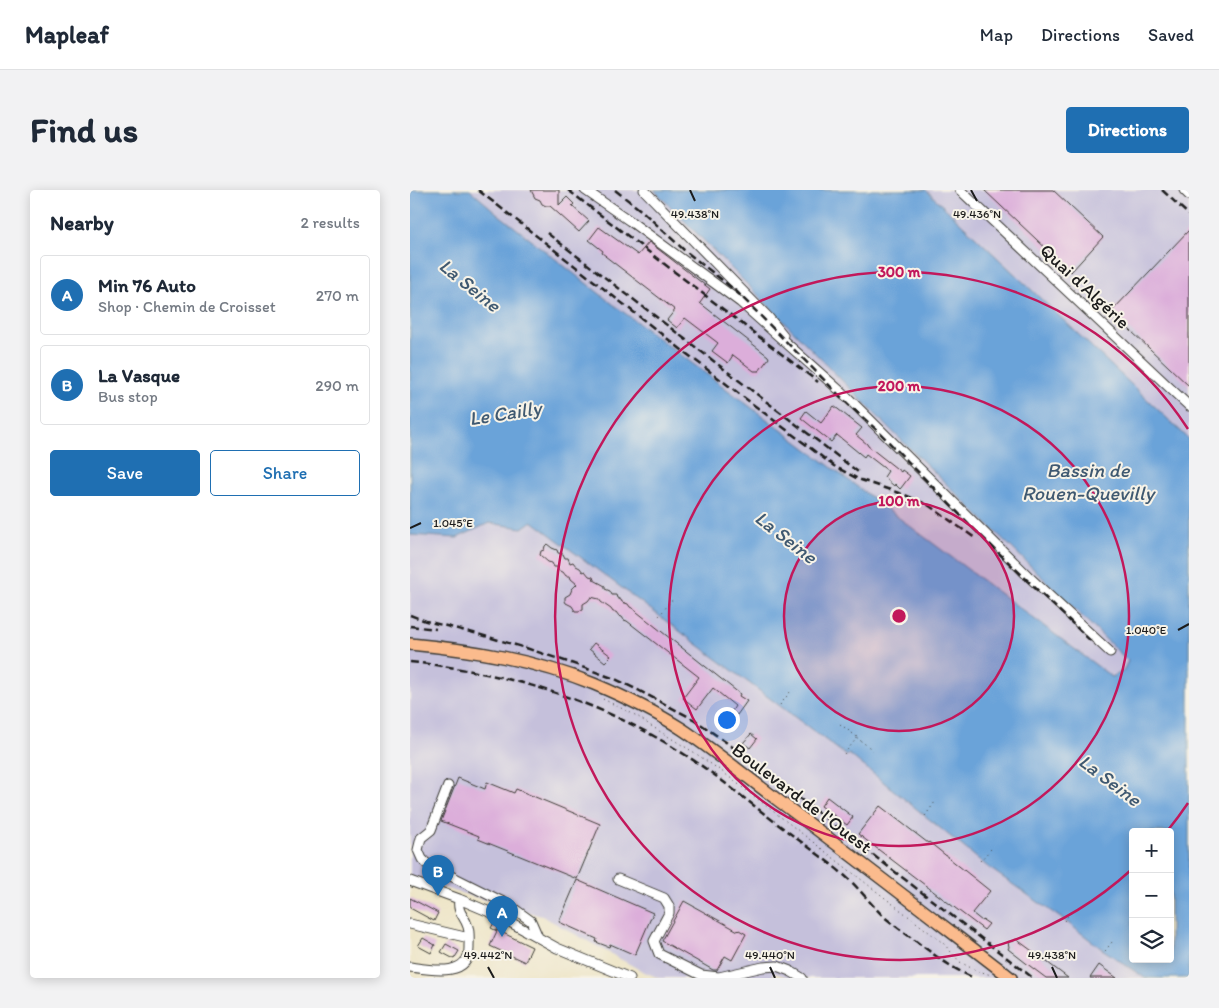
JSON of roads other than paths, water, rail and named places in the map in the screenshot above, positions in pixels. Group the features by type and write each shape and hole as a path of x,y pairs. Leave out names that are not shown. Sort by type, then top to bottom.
{"main road":[{"name":"Boulevard de l'Ouest","path":"410,644 480,652 537,665 593,684 654,712 682,730 766,792 1011,978"}],"street":[{"path":"585,190 740,302 847,397 1028,576 1110,652"},
{"path":"644,190 768,317 799,354"},
{"name":"Quai d'Algérie","path":"960,190 1189,406"},
{"path":"1184,190 1189,195"},
{"path":"448,786 431,830 421,838 418,850 422,859 427,864 509,905 531,921 538,937"},
{"path":"618,879 664,898 669,906 669,913 654,941 659,954 701,975 719,977 776,966 802,978"},
{"path":"410,881 459,898 499,916 557,948 630,978"},
{"path":"410,967 449,971 459,968 466,961 470,952 469,928 458,908 459,898"},
{"path":"410,924 469,938"}],"water":[{"path":"410,190 470,190 614,305 1112,677 1123,671 1128,661 891,430 654,190 926,190 1189,439 1189,978 1145,978 1102,949 988,867 849,754 847,756 532,521 522,528 489,523 457,538 410,535"}],"railway":[{"path":"478,190 687,354 834,466 858,479 928,505 975,538"},
{"path":"568,190 818,382"},
{"path":"615,190 642,211 684,250 736,291 977,532 1094,644"},
{"path":"1162,190 1189,215"},
{"path":"547,233 858,472"},
{"path":"410,615 526,648 615,679 695,720 1033,978"},
{"path":"410,626 436,629"},
{"path":"410,662 483,673 519,682 589,705 655,737 710,772 827,861 849,880 883,916 902,931 942,960 974,978"}],"place":[{"name":"La Vasque","path":"438,896"},
{"name":"Min 76 Auto","path":"502,937"}],"water label":[{"name":"La Seine","path":"470,285"},
{"name":"Le Cailly","path":"505,413"},
{"name":"Bassin de Rouen-Quevilly","path":"1088,482"},
{"name":"La Seine","path":"786,537"},
{"name":"La Seine","path":"1110,780"}]}
